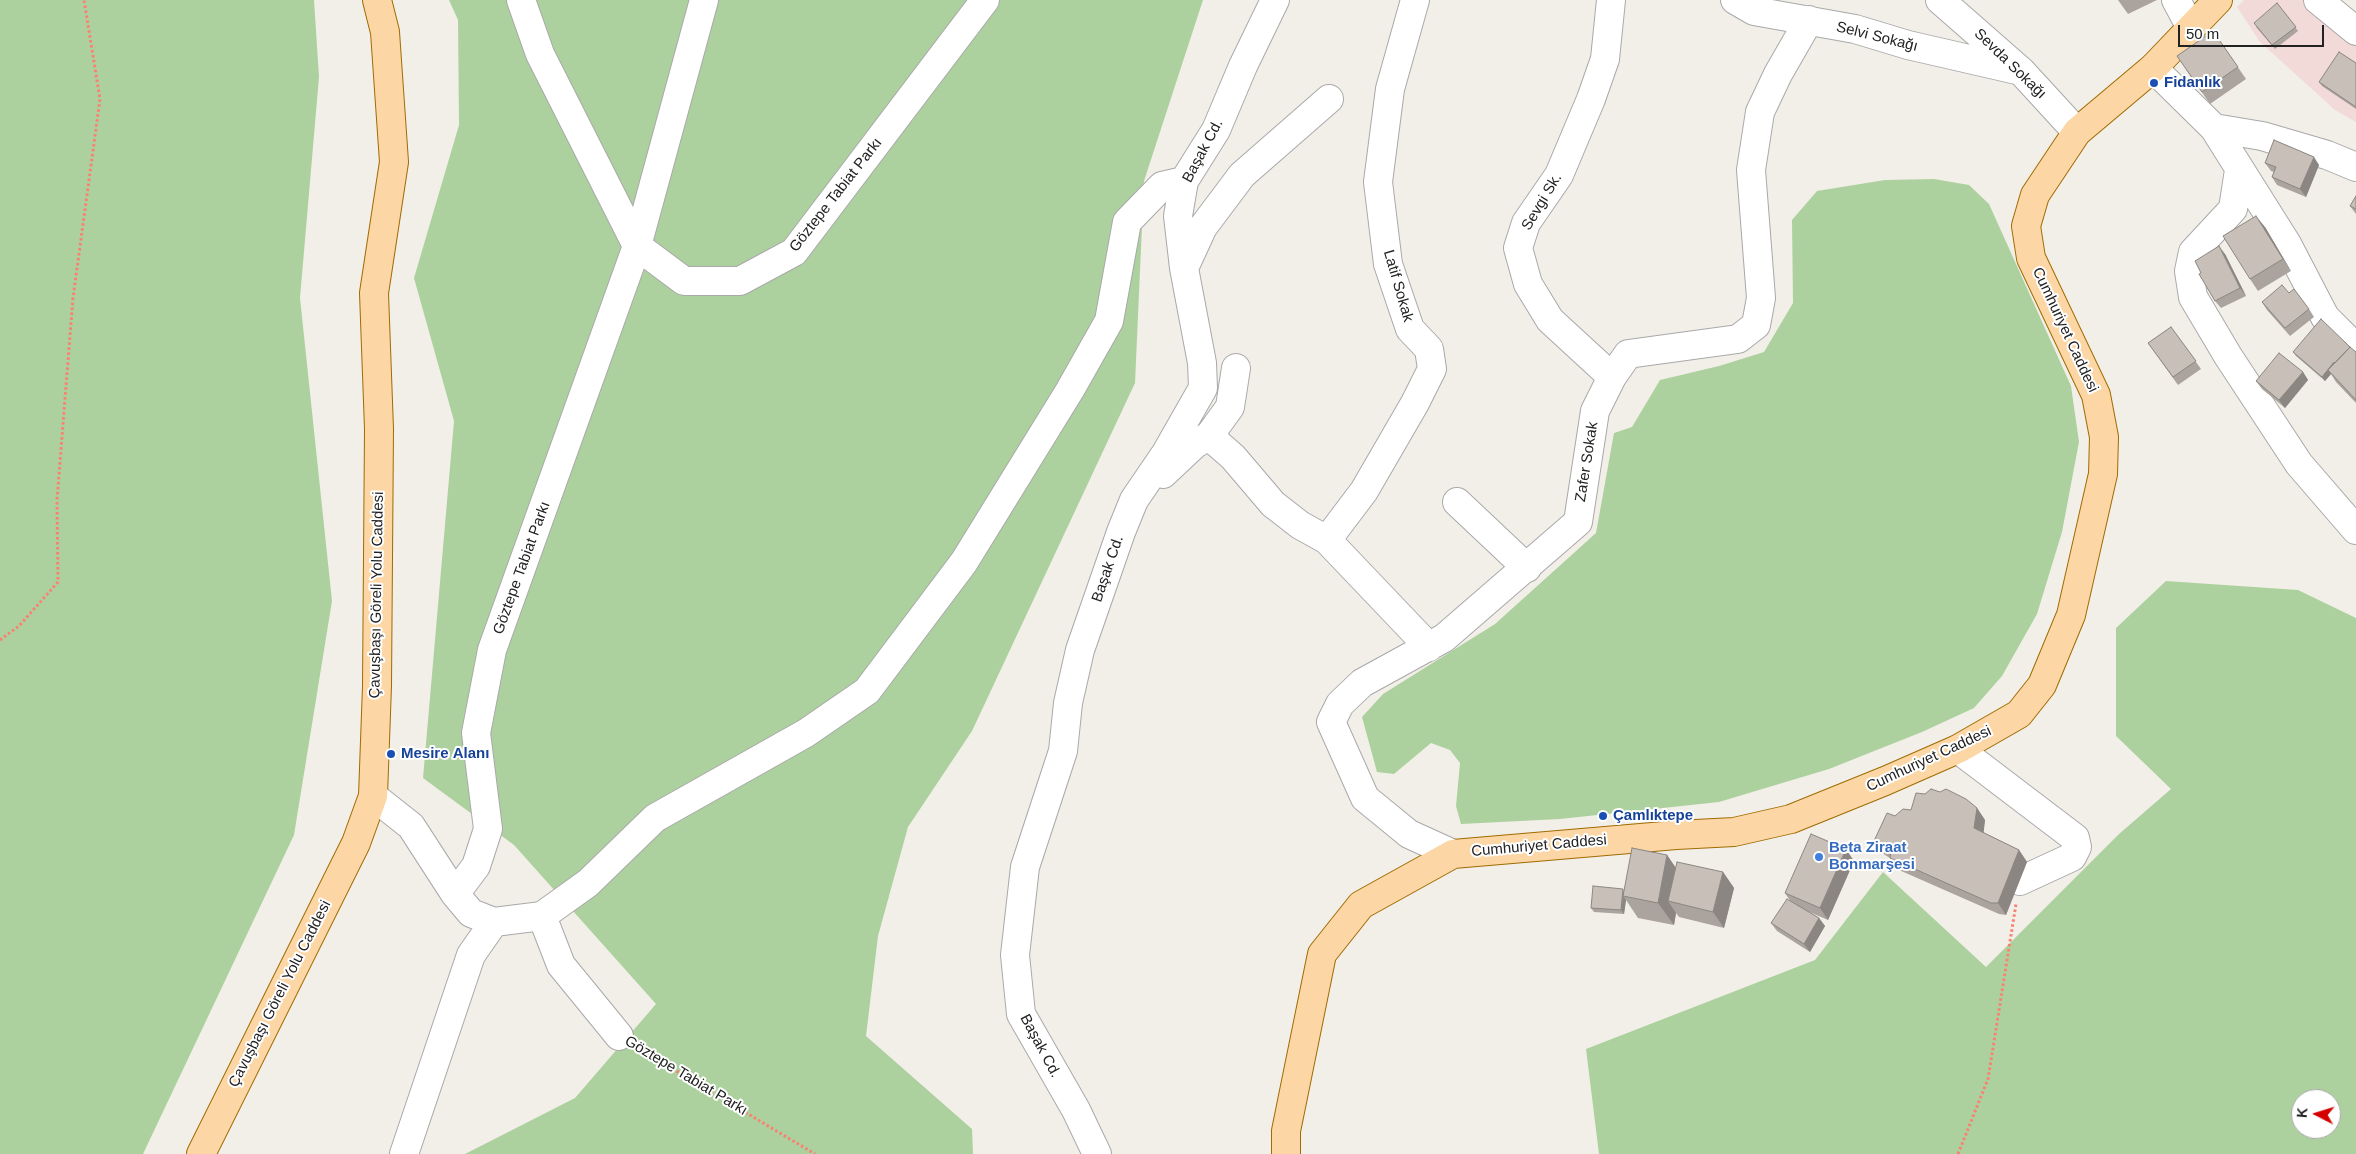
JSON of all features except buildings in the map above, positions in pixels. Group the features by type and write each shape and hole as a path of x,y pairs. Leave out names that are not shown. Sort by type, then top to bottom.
{"main road":[{"name":"Çavuşbaşı Göreli Yolu Caddesi","path":"201,1154 356,843 372,796 377,686 379,429 374,293 394,162 385,32 377,0"},
{"name":"Cumhuriyet Caddesi","path":"1286,1154 1286,1131 1322,954 1361,905 1453,854 1676,835 1734,832 1791,819 1884,782 1958,748 2019,714 2042,685 2071,615 2103,474 2104,437 2096,395 2031,258 2026,226 2034,195 2078,132 2153,68 2218,0"}],"street":[{"name":"Göztepe Tabiat Parkı","path":"521,0 540,54 637,246 684,281 740,281 794,252 985,0"},
{"name":"Göztepe Tabiat Parkı","path":"455,894 476,866 488,829 476,733 492,650 637,246 704,0"},
{"name":"Başak Cd.","path":"1097,1154 1076,1110 1020,1014 1015,955 1025,868 1063,750 1068,703 1080,650 1134,500 1166,452 1203,388 1202,364 1184,268 1178,216 1184,181 1216,130 1243,66 1275,0"},
{"name":"Latif Sokak","path":"1327,540 1364,490 1415,403 1432,369 1428,349 1410,329 1388,264 1378,182 1390,89 1415,0"},
{"name":"Sevgi Sk.","path":"1611,0 1605,59 1591,99 1559,175 1526,223 1518,248 1528,284 1550,320 1612,377"},
{"name":"Selvi Sokağı","path":"1735,0 1754,11 1855,29 1908,45 2021,71"},
{"name":"Sevda Sokağı","path":"1940,0 2021,71 2078,132"},
{"path":"2176,0 2191,28"},
{"path":"2318,0 2356,31"},
{"name":"Zafer Sokak","path":"1453,854 1409,834 1365,798 1331,722 1340,704 1362,683 1444,638 1578,522 1596,411 1612,377 1628,354 1738,339 1756,325 1761,298 1751,170 1760,112 1778,74 1809,20"},
{"path":"2153,68 2214,128 2286,244 2325,317 2356,348"},
{"path":"1184,268 1203,227 1242,174 1329,99"},
{"path":"2214,128 2262,136 2327,155 2356,167"},
{"path":"2239,170 2233,209 2193,252 2189,272 2193,297 2228,356 2299,464 2356,530"},
{"path":"372,796 411,826 455,894 471,913 494,922 542,916 588,883 655,818 806,733 867,691 964,562 1070,390 1109,321 1127,222 1162,186 1184,181"},
{"path":"1134,500 1196,444 1209,436 1230,407 1236,368"},
{"path":"1209,436 1233,457 1273,504 1300,524 1327,540 1429,646"},
{"path":"1457,502 1527,568"},
{"path":"1958,748 2075,838 2077,847 2072,857 2020,881"},
{"name":"Göztepe Tabiat Parkı","path":"542,916 561,965 619,1036"},
{"path":"404,1154 471,955 494,922"}],"path":[{"path":"0,640 19,626 58,582 58,500 72,298 100,99 84,0"},
{"path":"1958,1154 1988,1079 2020,881"},
{"name":"Göztepe Tabiat Parkı","path":"619,1036 815,1154"}],"shaded area":[{"path":"2244,0 2337,0 2356,16 2356,122 2335,110 2260,42 2237,7"}],"green space":[{"path":"0,0 314,0 319,77 300,298 332,601 294,835 143,1154 0,1154"},
{"path":"449,0 1203,0 1144,181 1135,383 972,731 908,827 878,936 866,1036 972,1129 973,1154 465,1154 575,1098 656,1004 514,845 423,778 454,421 414,278 459,125 458,20"},
{"path":"1934,179 1969,185 1989,204 2071,386 2079,442 2062,532 2037,614 2002,676 1974,708 1922,732 1829,769 1719,802 1560,819 1461,824 1456,806 1460,763 1450,750 1431,743 1394,774 1377,772 1362,717 1383,694 1495,624 1596,533 1614,433 1632,427 1660,380 1719,366 1764,352 1793,303 1792,220 1817,191 1885,180"},
{"path":"2166,581 2298,590 2356,618 2356,1154 1599,1154 1586,1049 1815,960 1883,872 1986,967 2119,834 2171,789 2116,736 2116,628"}],"place":[{"name":"Fidanlık","path":"2154,83"},
{"name":"Mesire Alanı","path":"391,754"},
{"name":"Çamlıktepe","path":"1603,816"},
{"name":"Beta Ziraat Bonmarşesi","path":"1819,857"}]}
